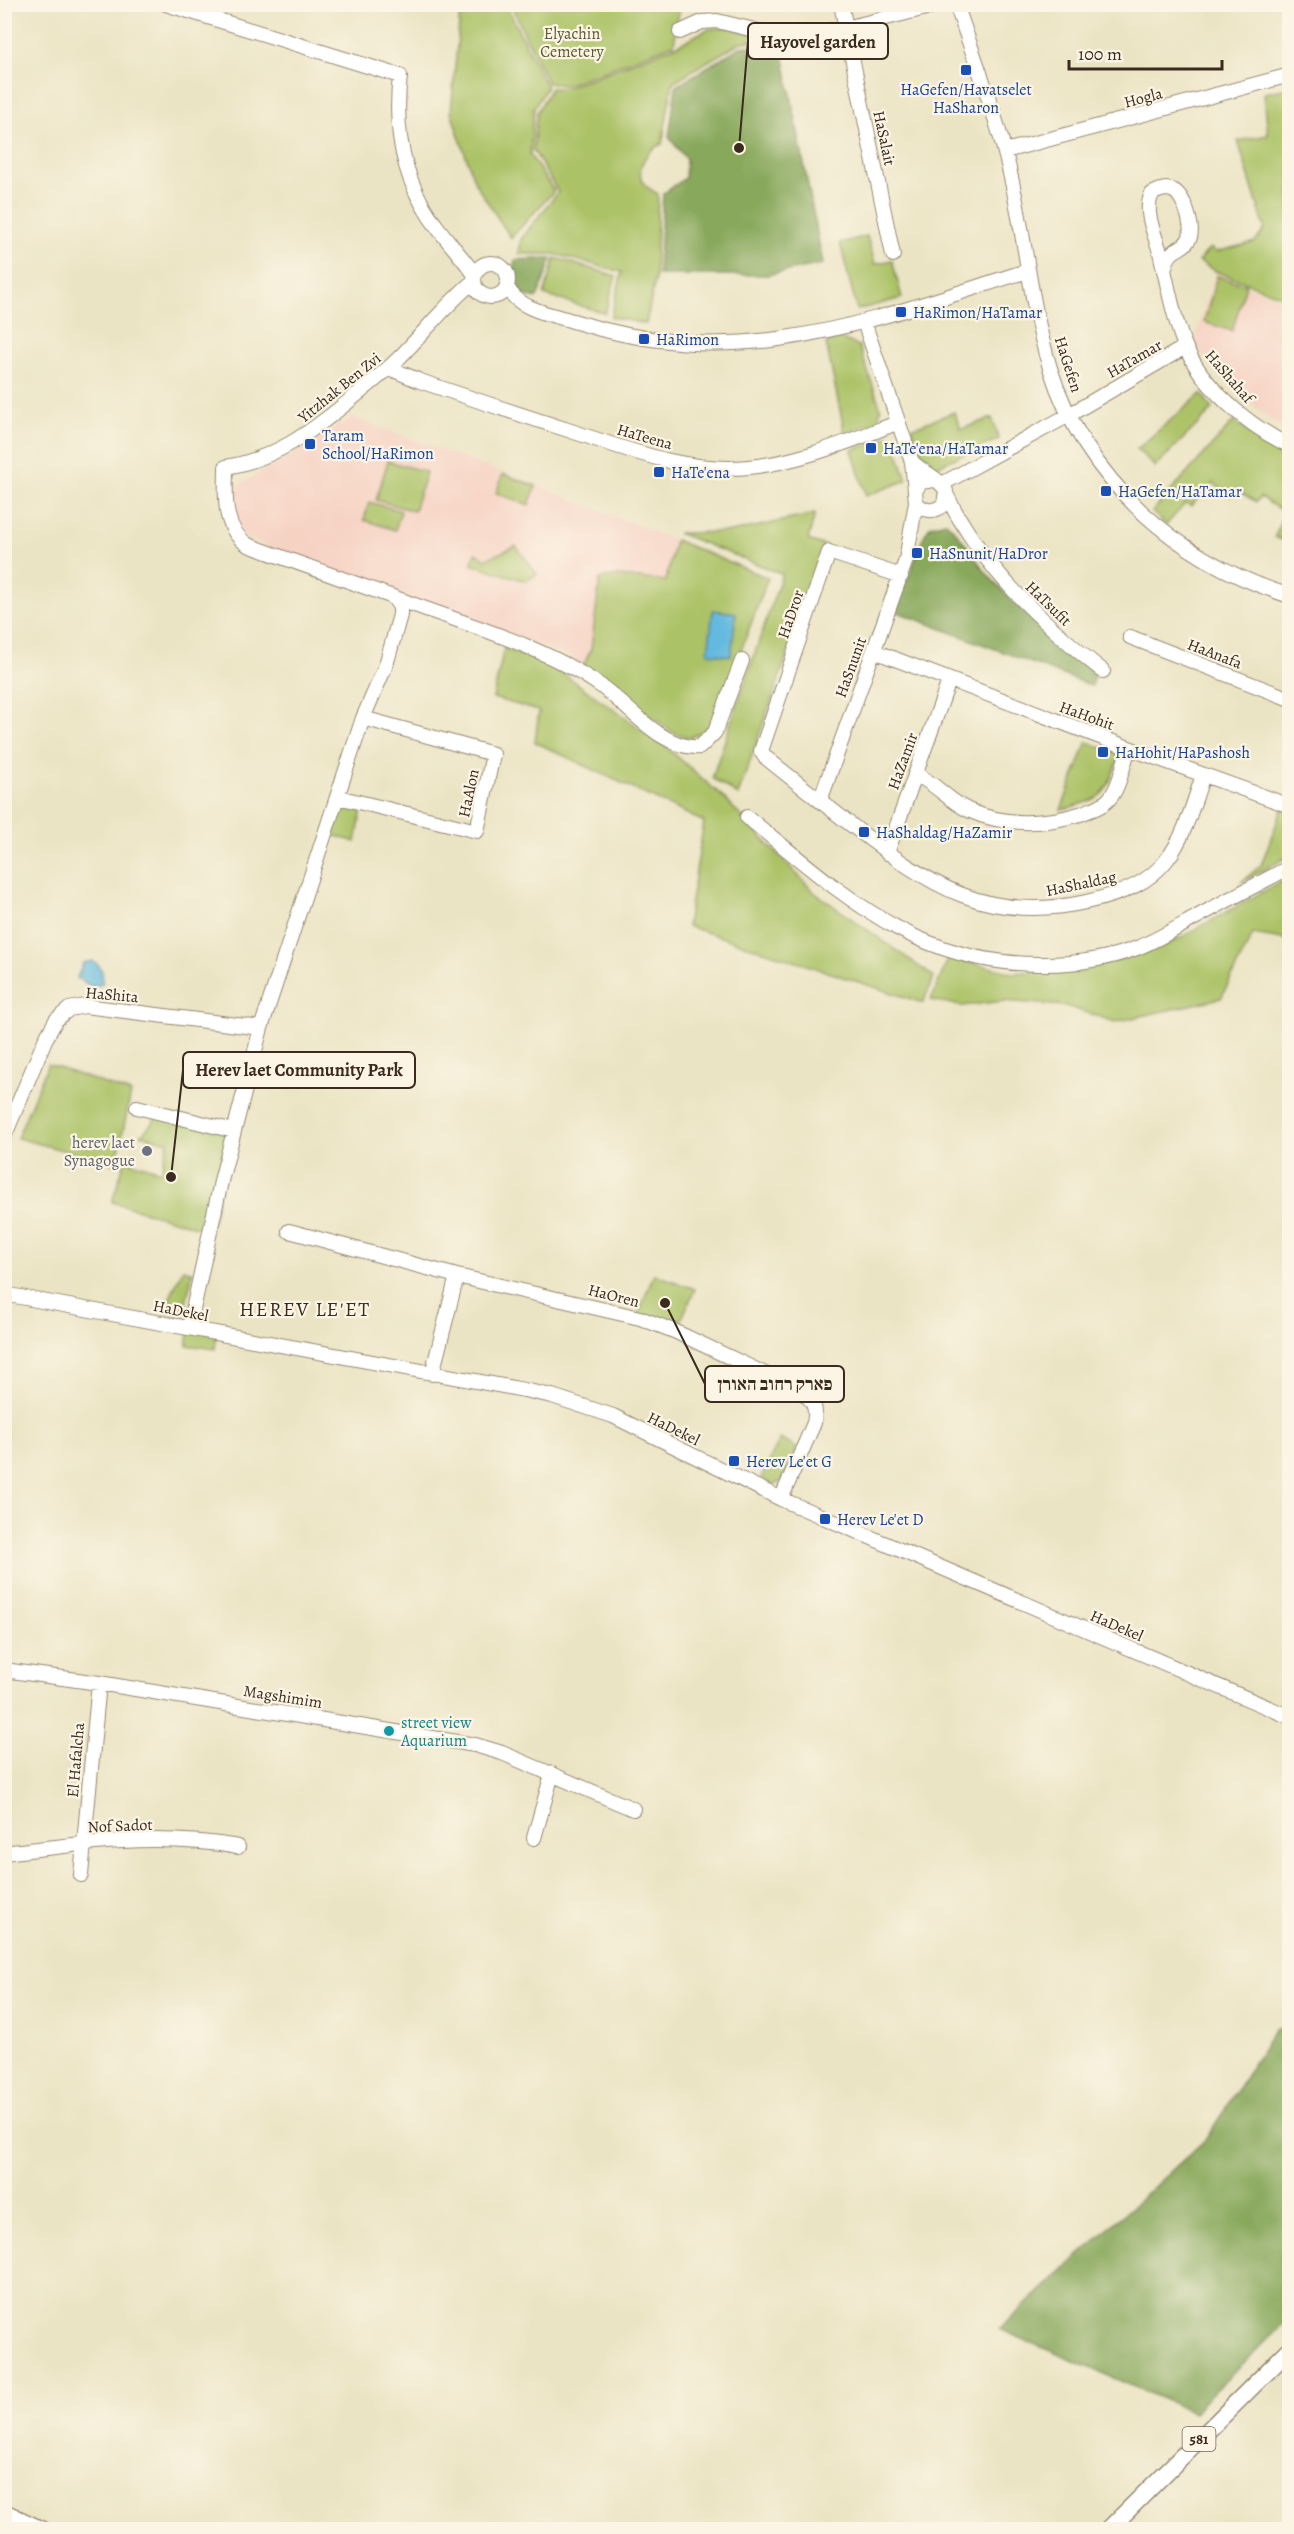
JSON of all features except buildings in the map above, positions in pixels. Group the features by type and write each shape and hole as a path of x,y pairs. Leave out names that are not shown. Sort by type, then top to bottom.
{"main road":[{"name":"581","path":"1108,2529 1290,2349"},
{"path":"4,2512 42,2529"}],"street":[{"path":"166,4 400,76 398,127 405,165 413,186 429,217 457,250 477,283 494,297 507,287 505,271 496,264 457,250"},
{"name":"HaSalait","path":"841,4 892,255"},
{"path":"680,32 702,22 717,21 788,38 846,28 942,4"},
{"name":"HaGefen","path":"956,4 1005,151 1027,271 1050,367 1069,415 1112,481 1160,530 1221,570 1290,596"},
{"name":"Hogla","path":"1005,151 1290,75"},
{"name":"HaShahaf","path":"1164,271 1169,254 1188,241 1191,231 1181,197 1171,190 1163,189 1152,194 1149,208 1164,271 1185,347 1197,367 1230,405 1255,427 1290,446"},
{"path":"477,283 486,264 496,264"},
{"path":"507,287 520,303 583,324 660,341 697,344 773,341 864,322 1027,271"},
{"name":"Yitzhak Ben Zvi","path":"393,597 248,545 237,538 227,513 226,467 260,459 303,437 389,368 452,300 477,283"},
{"path":"864,322 912,462 916,497 924,509 937,510 944,504 941,487 912,462"},
{"name":"HaTamar","path":"941,487 1185,347"},
{"name":"HaTeena","path":"389,368 476,400 636,452 672,462 710,467 746,467 796,459 897,423"},
{"path":"916,497 921,482 941,487"},
{"name":"HaTsufit","path":"941,487 960,520 986,557 1023,602 1054,632 1103,671"},
{"name":"HaSnunit","path":"911,545 916,497"},
{"name":"HaTsufit","path":"937,510 960,520"},
{"name":"HaSnunit","path":"820,801 918,527 929,513 937,510"},
{"name":"HaDror","path":"765,757 760,751 761,746 829,552 901,576"},
{"path":"393,597 528,648 577,670 620,700 661,736 680,746 700,747 715,732 742,661"},
{"path":"189,1328 221,1180 261,1028 363,718 386,665 398,624 400,607 393,597"},
{"name":"HaAnafa","path":"1130,637 1290,699"},
{"name":"HaHohit","path":"873,651 1290,806"},
{"name":"HaZamir","path":"887,853 949,681"},
{"name":"HaAlon","path":"338,797 477,831 493,754 363,718"},
{"path":"915,774 927,780 953,801 985,817 1024,823 1043,822 1066,818 1104,803 1114,791 1129,748"},
{"name":"HaShaldag","path":"765,757 887,853 929,881 968,898 988,903 1034,908 1077,904 1103,898 1133,888 1148,879 1166,861 1181,839 1203,775"},
{"path":"747,817 844,895 893,928 919,941 952,952 986,961 1020,965 1080,962 1109,957 1136,948 1164,936 1290,867"},
{"name":"HaShita","path":"4,1137 45,1040 56,1020 69,1009 85,1006 261,1028"},
{"path":"137,1107 234,1131"},
{"name":"HaOren","path":"288,1231 457,1276 640,1318 674,1331 801,1391 812,1399 816,1410 814,1423 781,1499"},
{"path":"432,1374 457,1276"},
{"name":"HaDekel","path":"4,1294 524,1390 584,1406 613,1416 781,1499 1290,1717"},
{"name":"Magshimim","path":"4,1670 435,1737 502,1753 633,1809"},
{"name":"El Hafalcha","path":"81,1875 99,1683"},
{"path":"534,1839 552,1774"},
{"name":"Nof Sadot","path":"4,1853 84,1842 202,1841 238,1847"}],"shaded area":[{"path":"1216,273 1289,303 1289,434 1251,404 1204,357 1194,341"},
{"path":"352,417 536,485 675,540 666,581 619,576 600,579 591,649 583,667 566,655 280,552 245,537 235,522 232,493 234,487 289,457"}],"green space":[{"path":"474,5 506,5 547,87 534,108 530,155 554,191 511,238 475,183 451,112 460,13"},
{"name":"Elyachin Cemetery","path":"511,5 680,5 674,44 566,85 548,83"},
{"path":"728,27 765,38 739,43 673,82 662,144 651,151 643,161 640,174 647,187 658,194 655,280 646,324 611,317 622,272 554,254 519,254 521,239 558,192 533,150 537,112 551,88 565,88 678,45 708,29"},
{"path":"781,43 823,264 767,275 658,275 663,194 685,178 686,159 669,137 676,86 740,47"},
{"path":"1290,88 1289,299 1215,271 1199,261 1210,248 1216,252 1255,242 1265,229 1238,141 1268,135 1264,93"},
{"path":"867,236 875,264 892,260 902,298 857,310 840,243"},
{"path":"552,258 537,298 523,295 515,278 515,260"},
{"path":"555,258 616,276 605,313 544,295"},
{"path":"1217,276 1246,285 1232,331 1204,322"},
{"path":"842,339 859,346 881,409 878,421 845,434 826,343"},
{"path":"1201,394 1213,409 1155,467 1137,449"},
{"path":"954,412 961,429 992,418 999,439 933,468 926,466 912,428"},
{"path":"1234,421 1260,440 1289,454 1289,482 1279,509 1260,497 1256,502 1237,490 1231,496 1213,483 1191,506 1186,503 1166,525 1152,512"},
{"path":"889,436 894,440 907,480 866,496 852,450"},
{"path":"388,461 426,472 414,511 376,500"},
{"path":"503,474 536,486 529,505 496,493"},
{"path":"369,502 401,511 395,530 364,520"},
{"path":"1286,505 1289,506 1289,543 1275,537"},
{"path":"815,514 808,540 826,546 738,795 712,778 782,574 678,533 731,532"},
{"path":"946,522 1014,603 1053,640 1095,674 1092,686 895,611 924,536 930,526"},
{"path":"675,540 768,578 717,715 709,727 690,738 674,733 583,667 591,649 600,579 619,576 666,581"},
{"path":"516,546 537,574 526,581 471,564 476,553 486,559"},
{"path":"504,648 552,666 665,746 721,795 814,892 934,977 923,1003 687,926 704,822 535,742 539,711 493,698"},
{"path":"1087,742 1120,754 1115,769 1102,794 1087,802 1061,810"},
{"path":"338,797 363,803 356,842 326,833"},
{"path":"1282,809 1289,811 1289,856 1240,883 1261,865"},
{"path":"1289,877 1289,940 1253,934 1221,998 1115,1022 1066,1006 1003,1001 962,1006 931,1000 949,957 1013,973 1066,969 1113,962 1173,942"},
{"path":"48,1064 131,1093 116,1164 17,1138"},
{"path":"161,1113 234,1131 210,1231 112,1202 125,1160 161,1171 168,1142 141,1135"},
{"path":"183,1269 193,1272 183,1316 164,1311"},
{"path":"654,1274 695,1289 676,1332 637,1317"},
{"path":"190,1328 217,1333 215,1349 187,1345"},
{"path":"780,1439 797,1448 781,1482 773,1485 761,1478"},
{"path":"1276,2028 1290,2033 1289,2319 1193,2412 999,2329 1206,2139"}],"water":[{"path":"713,610 736,613 731,656 708,653"},
{"path":"93,961 102,971 103,977 102,984 92,987 77,978 83,963"}],"place":[{"name":"HaGefen/Havatselet HaSharon","path":"966,70"},
{"name":"Hayovel garden","path":"739,148"},
{"name":"HaRimon/HaTamar","path":"901,312"},
{"name":"HaRimon","path":"644,339"},
{"name":"Taram School/HaRimon","path":"310,444"},
{"name":"HaTe'ena/HaTamar","path":"871,448"},
{"name":"HaTe'ena","path":"659,472"},
{"name":"HaGefen/HaTamar","path":"1106,491"},
{"name":"HaSnunit/HaDror","path":"917,553"},
{"name":"HaHohit/HaPashosh","path":"1103,752"},
{"name":"HaShaldag/HaZamir","path":"864,832"},
{"name":"herev laet Synagogue","path":"147,1151"},
{"name":"Herev laet Community Park","path":"171,1177"},
{"name":"פארק רחוב האורן","path":"665,1303"},
{"name":"Herev Le'et G","path":"734,1461"},
{"name":"Herev Le'et D","path":"825,1519"},
{"name":"street view Aquarium","path":"389,1731"}],"district":[{"name":"HEREV LE'ET","path":"305,1309"}]}
